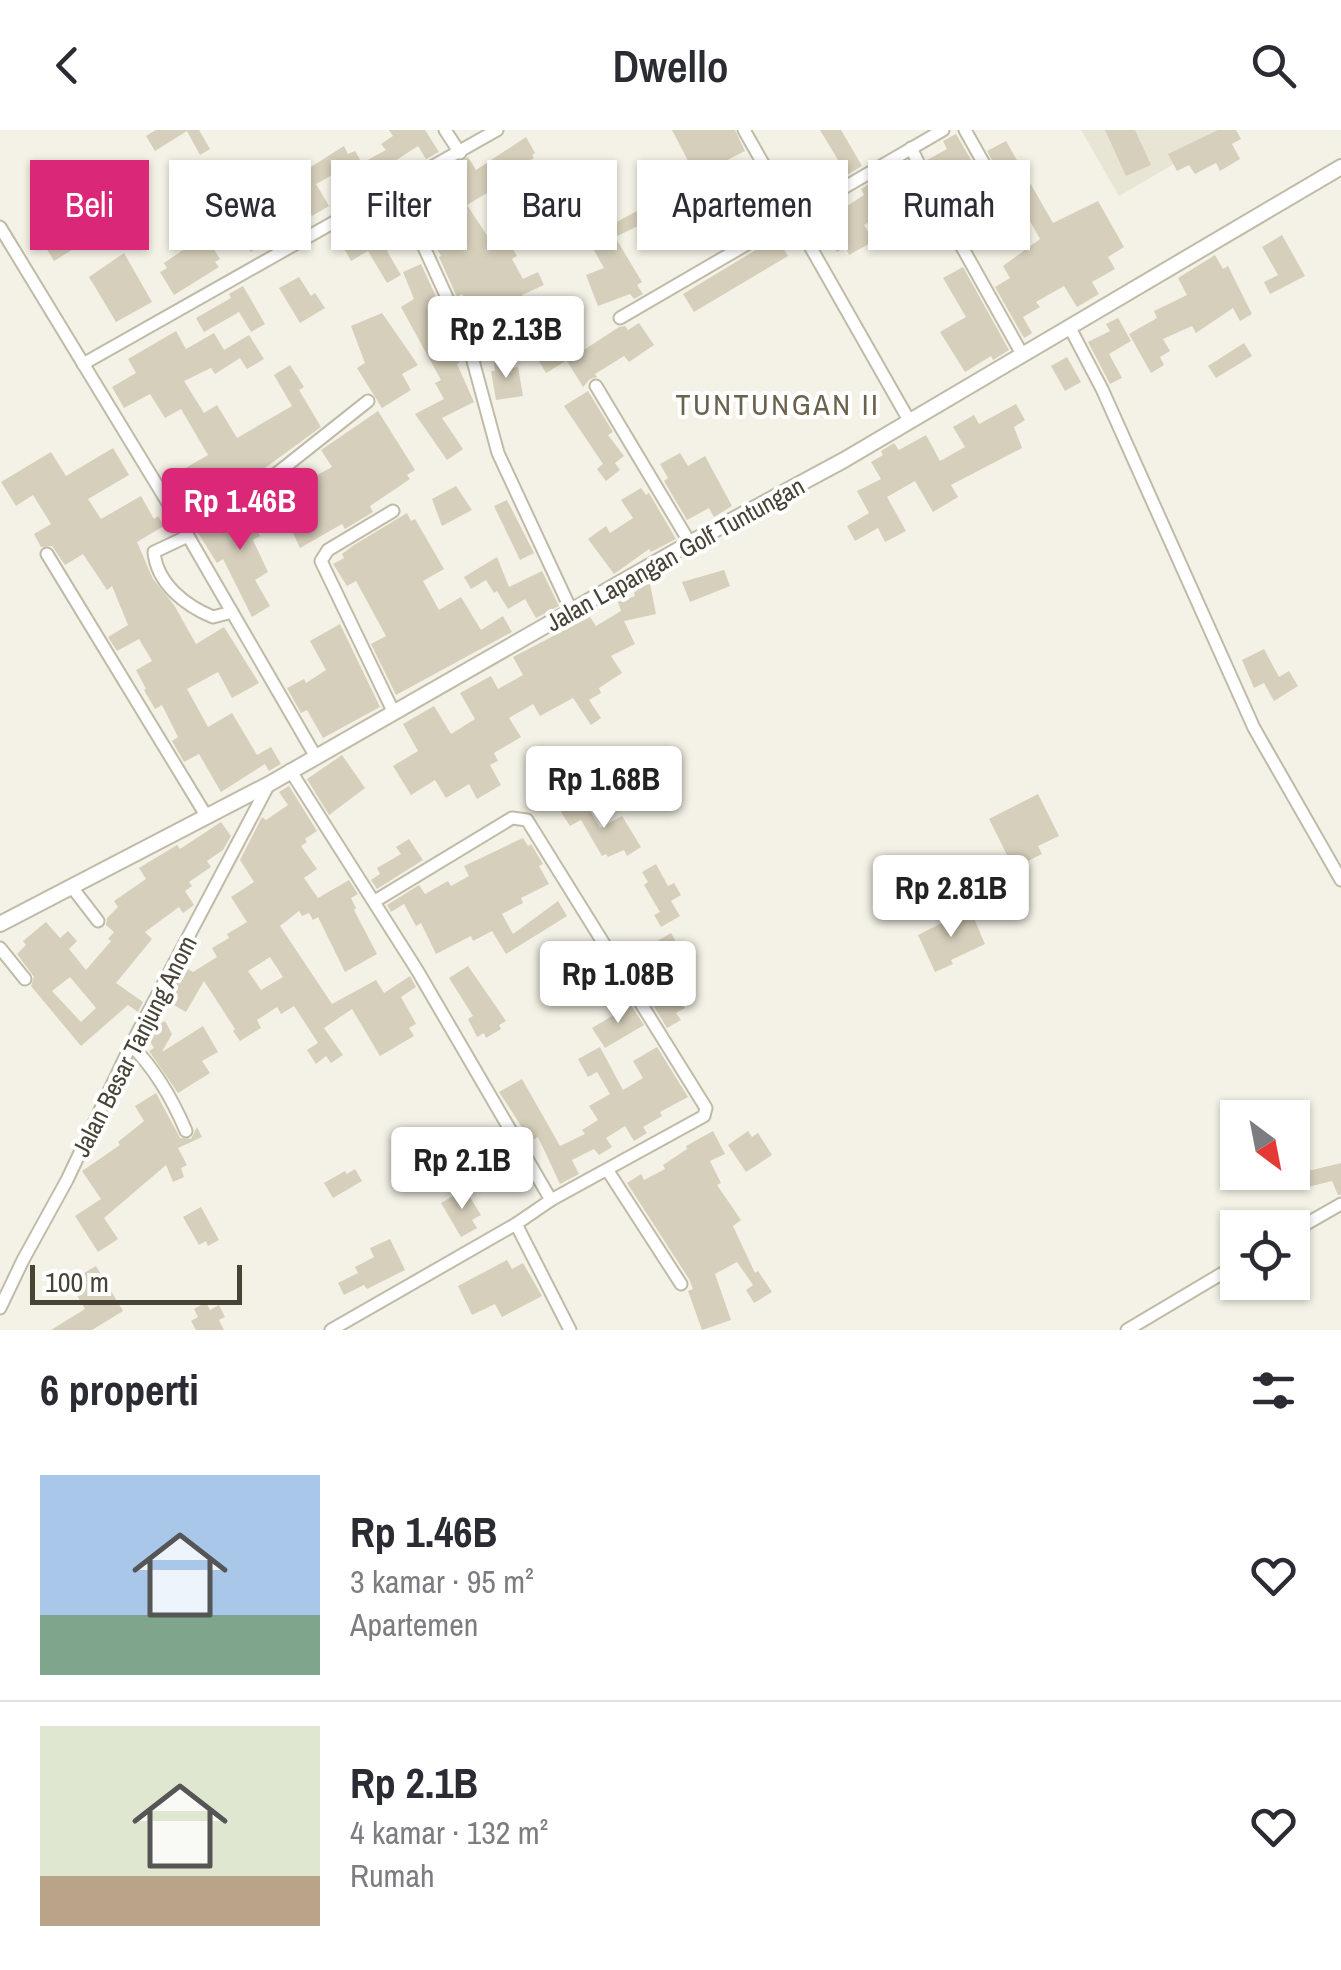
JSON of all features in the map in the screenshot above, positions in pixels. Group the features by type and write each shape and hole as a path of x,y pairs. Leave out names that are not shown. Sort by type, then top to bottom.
{"street":[{"path":"445,130 460,154"},
{"path":"448,160 497,130"},
{"path":"744,130 761,160"},
{"path":"848,185 943,130"},
{"path":"965,130 982,160"},
{"path":"911,148 1022,354"},
{"name":"Jalan Lapangan Golf Tuntungan","path":"0,924 394,714 690,543 910,422 1341,167"},
{"path":"83,364 331,224"},
{"path":"0,227 186,533 316,758"},
{"path":"425,250 469,346 498,453 572,612"},
{"path":"620,318 736,250"},
{"path":"811,250 910,422"},
{"path":"1069,326 1102,390 1254,728 1341,880"},
{"path":"596,386 690,543"},
{"path":"232,612 213,617 176,596 154,552 252,493 368,401"},
{"path":"393,511 328,550 321,562 394,714"},
{"path":"46,554 206,816"},
{"path":"290,770 375,901 551,1200"},
{"name":"Jalan Besar Tanjung Anom","path":"0,1308 67,1180 130,1045 269,784"},
{"path":"331,1330 551,1200 704,1116 706,1108 527,820 512,818 375,901"},
{"path":"71,886 98,921"},
{"path":"0,948 25,979"},
{"path":"130,1045 149,1064 172,1099 186,1131"},
{"path":"608,1171 681,1284"},
{"path":"1310,1222 1341,1204"},
{"path":"516,1224 570,1330"},
{"path":"1127,1330 1220,1275"}],"shaded area":[{"path":"1081,130 1232,130 1119,196"}],"building":[{"path":"156,130 199,130 210,149 200,155 187,131 155,151 146,136"},
{"path":"389,130 425,130 439,152 426,159 418,146 396,160 368,160 386,150 381,144 393,136"},
{"path":"672,130 735,130 745,151 727,160 688,160"},
{"path":"820,130 841,130 862,166 848,174 848,160 838,160"},
{"path":"1105,130 1135,130 1151,165 1126,176"},
{"path":"1218,130 1236,130 1241,139 1232,144 1240,159 1220,171 1216,163 1195,174 1189,165 1177,171 1168,154"},
{"path":"956,134 971,160 927,160 947,149 943,141"},
{"path":"526,137 535,153 530,160 491,160"},
{"path":"1006,141 1017,160 992,160 987,151"},
{"path":"344,146 348,154 355,151 360,160 331,160 331,176 316,184 329,206 312,216 311,167"},
{"path":"468,157 476,170 487,163 487,193 467,205 467,160 463,160"},
{"path":"1030,183 1053,223 1098,201 1124,247 1108,257 1115,269 1092,282 1099,294 1077,307 1064,286 1036,302 1040,307 1023,317 1032,333 1024,338 995,287 1010,278 1003,266 1040,239 1030,221"},
{"path":"868,185 868,223 864,225 868,244 849,255 848,205 864,195 861,189"},
{"path":"467,205 487,235 487,250 514,250 517,256 512,259 523,279 538,272 544,285 522,295 551,347 559,342 569,359 546,373 498,298 502,322 486,332 462,294 457,297 438,250 467,250"},
{"path":"637,211 637,226 617,236 617,222"},
{"path":"1282,235 1305,276 1270,294 1264,282 1278,275 1262,247"},
{"path":"617,240 642,282 637,285 643,294 634,299 630,294 598,306 586,275 604,268 594,250 617,250"},
{"path":"47,250 72,250 54,261"},
{"path":"183,250 214,250 220,259 215,262 219,267 174,295 160,272 167,268 164,263"},
{"path":"345,250 389,250 401,275 387,283 368,251 351,261"},
{"path":"756,250 785,250 788,256 694,312 683,294"},
{"path":"124,253 152,302 116,322 89,277"},
{"path":"1215,255 1223,269 1228,266 1252,314 1240,321 1233,308 1196,333 1192,326 1163,339 1170,351 1160,357 1164,365 1151,373 1129,334 1157,318 1154,311 1187,295 1178,278"},
{"path":"421,264 448,323 440,328 457,357 474,402 442,418 463,449 447,460 415,414 444,399 435,383 441,380 401,307 414,299 403,272"},
{"path":"963,267 1009,350 965,372 940,332 966,317 943,278"},
{"path":"299,277 311,296 315,293 325,308 300,323 279,288"},
{"path":"243,286 265,324 251,332 239,312 204,332 196,318 231,298 229,294"},
{"path":"382,313 418,365 402,374 411,390 382,408 357,368 365,363 351,326"},
{"path":"1118,318 1131,341 1109,354 1122,378 1110,384 1088,342 1110,331 1106,324"},
{"path":"639,323 654,345 629,362 624,356 595,374 597,377 583,387 567,361 619,327 628,330"},
{"path":"176,331 186,349 214,333 224,350 249,335 264,359 247,369 240,358 215,374 211,368 184,381 204,413 217,405 237,438 292,406 274,375 290,365 304,387 299,390 321,427 247,485 188,517 165,480 208,455 181,409 165,418 150,394 124,408 112,387 136,373 128,359"},
{"path":"1244,343 1252,356 1216,378 1208,366"},
{"path":"1067,357 1081,382 1065,391 1051,366"},
{"path":"508,361 509,368 518,367 523,396 496,400 491,371 495,371 494,363"},
{"path":"588,391 613,432 608,435 624,456 615,463 620,470 606,481 597,469 603,464 564,406"},
{"path":"1016,404 1025,420 1014,427 1022,448 951,485 958,497 933,512 915,481 887,497 906,531 885,542 878,528 855,541 847,526 869,513 857,491 881,479 871,462 883,455 881,451 894,443 899,450 926,435 940,461 965,447 953,427 974,415 979,424"},
{"path":"378,411 415,470 407,475 410,479 370,506 373,512 300,548 293,533 316,522 304,502 289,511 280,495 332,467 321,450"},
{"path":"113,448 129,475 88,499 101,519 141,496 154,519 158,516 164,526 137,542 153,579 174,605 196,644 224,627 259,683 232,698 218,672 187,689 208,727 232,713 257,755 271,747 281,764 269,771 265,764 221,792 199,754 184,762 172,741 178,737 162,705 155,709 144,690 136,670 152,661 139,639 117,651 108,637 128,625 112,586 107,590 83,554 65,565 52,546 41,547 34,534 51,524 33,495 16,506 1,482 51,452 66,476"},
{"path":"680,453 688,466 705,456 732,506 714,517 709,508 687,520 664,481 668,478 660,464"},
{"path":"456,486 472,510 442,526 432,499"},
{"path":"641,488 646,495 649,493 676,539 651,552 649,549 614,574 588,539 606,526 610,533 633,518 621,500"},
{"path":"261,498 267,509 249,519 260,536 253,540 268,572 255,580 270,606 252,617 223,559 217,563 198,533"},
{"path":"507,500 534,553 520,560 494,506"},
{"path":"407,513 411,521 415,519 444,569 423,581 439,610 461,597 481,630 503,616 512,632 396,695 371,644 386,636 356,581 347,586 333,564 354,545"},
{"path":"497,557 509,587 542,571 559,606 536,618 525,599 508,609 486,580 471,589 464,577"},
{"path":"724,570 730,586 690,602 682,582"},
{"path":"650,584 656,614 624,621 635,644 611,656 622,673 589,700 601,718 591,725 573,698 540,716 533,704 509,718 521,737 494,753 498,761 490,765 501,785 477,799 469,784 446,798 435,780 411,795 393,766 418,751 403,724 434,706 451,734 475,719 460,693 491,676 498,689 523,675 513,657 590,617 596,626 621,611 618,602 635,596 633,588"},
{"path":"340,624 380,707 323,738 307,710 301,713 287,688 304,679 306,683 326,670 310,641"},
{"path":"1264,649 1279,677 1289,671 1298,686 1274,701 1264,683 1254,688 1242,660"},
{"path":"342,755 365,788 329,815 307,779"},
{"path":"289,786 317,831 301,846 317,869 304,878 318,898 349,880 358,894 351,898 354,910 377,954 345,972 318,917 313,920 309,913 302,916 299,911 280,926 332,1004 376,980 384,993 410,976 416,987 401,997 416,1024 409,1028 414,1036 380,1056 352,1009 324,1028 343,1055 331,1063 326,1056 316,1064 307,1050 318,1043 294,1006 281,1014 277,1007 257,1020 261,1028 240,1041 204,981 186,1012 165,1000 182,972 193,972 217,957 212,948 247,922 231,897 254,882 240,860 262,817 266,820 288,805 279,792","holes":["270,957 283,977 261,990 248,971"]},
{"path":"1038,794 1059,836 1038,846 1042,854 1022,864 1018,857 1010,861 989,819"},
{"path":"583,799 600,828 622,816 641,847 627,856 624,850 602,856 581,820 570,826 561,812"},
{"path":"221,822 231,836 223,850 207,861 211,867 189,882 192,886 185,891 194,905 183,913 179,907 145,932 152,939 116,983 143,1002 138,1012 128,1005 81,1046 31,986 34,977 17,954 26,945 23,941 46,922 60,938 68,931 77,941 69,949 86,970 111,941 108,939 114,932 106,925 107,918 118,907 114,901 146,879 139,868 177,845 180,849","holes":["70,977 96,1008 81,1022 52,991"]},
{"path":"523,838 543,864 539,866 549,884 521,898 523,903 502,914 513,934 558,901 567,916 506,954 492,931 473,941 471,936 436,954 421,923 416,926 404,904 391,912 387,905 419,885 425,894 448,881 451,886 469,876 464,866"},
{"path":"409,839 423,860 377,889 371,880 380,874 377,868 401,854 396,847"},
{"path":"656,864 668,886 674,883 681,895 671,901 680,916 661,927 654,915 660,912 644,885 648,882 642,872"},
{"path":"970,909 985,944 935,972 918,935"},
{"path":"671,933 679,947 673,951 676,956 660,966 685,1008 676,1013 681,1020 667,1028 635,975 646,968 637,953"},
{"path":"468,966 506,1021 486,1038 484,1033 477,1037 468,1019 473,1016 449,978"},
{"path":"631,1005 644,1025 605,1048 592,1028"},
{"path":"165,1021 172,1034 162,1052 203,1026 218,1052 202,1061 210,1073 178,1093 149,1051 154,1048 147,1036 150,1030"},
{"path":"600,1047 623,1090 643,1078 633,1061 657,1047 688,1097 660,1112 662,1116 643,1127 647,1133 634,1141 625,1126 606,1138 612,1147 599,1155 594,1149 572,1160 579,1174 560,1184 538,1137 531,1141 499,1092 522,1079 560,1146 585,1134 582,1130 598,1120 589,1106 610,1094 597,1072 588,1077 578,1059"},
{"path":"156,1093 180,1138 191,1139 197,1127 202,1137 178,1148 187,1165 181,1168 184,1177 173,1182 166,1165 104,1218 118,1239 98,1252 75,1216 101,1199 82,1171 120,1145 118,1142 144,1121 135,1106"},
{"path":"713,1131 725,1154 710,1161 721,1183 717,1185 741,1220 733,1226 755,1273 758,1271 772,1292 754,1303 746,1290 753,1285 737,1262 715,1274 731,1320 702,1330 688,1291 693,1289 689,1279 627,1183 641,1174 644,1180 665,1169 663,1165 686,1146"},
{"path":"748,1131 752,1137 758,1133 772,1155 746,1172 728,1145"},
{"path":"1341,1163 1341,1195 1332,1181 1310,1186 1310,1171"},
{"path":"355,1169 362,1181 333,1198 324,1183"},
{"path":"465,1189 481,1215 472,1220 477,1228 461,1237 441,1203"},
{"path":"201,1207 219,1240 208,1246 206,1241 199,1245 183,1217"},
{"path":"390,1239 405,1270 367,1289 364,1285 344,1295 338,1283 358,1273 355,1267 374,1257 370,1248"},
{"path":"507,1260 512,1269 523,1263 542,1296 502,1317 495,1304 472,1315 458,1286"},
{"path":"96,1266 123,1311 92,1330 51,1330 85,1309 69,1282"},
{"path":"206,1302 210,1310 219,1305 225,1317 219,1320 224,1330 196,1330 191,1321 198,1317 194,1309"}],"district":[{"name":"TUNTUNGAN II","path":"778,405"}]}
